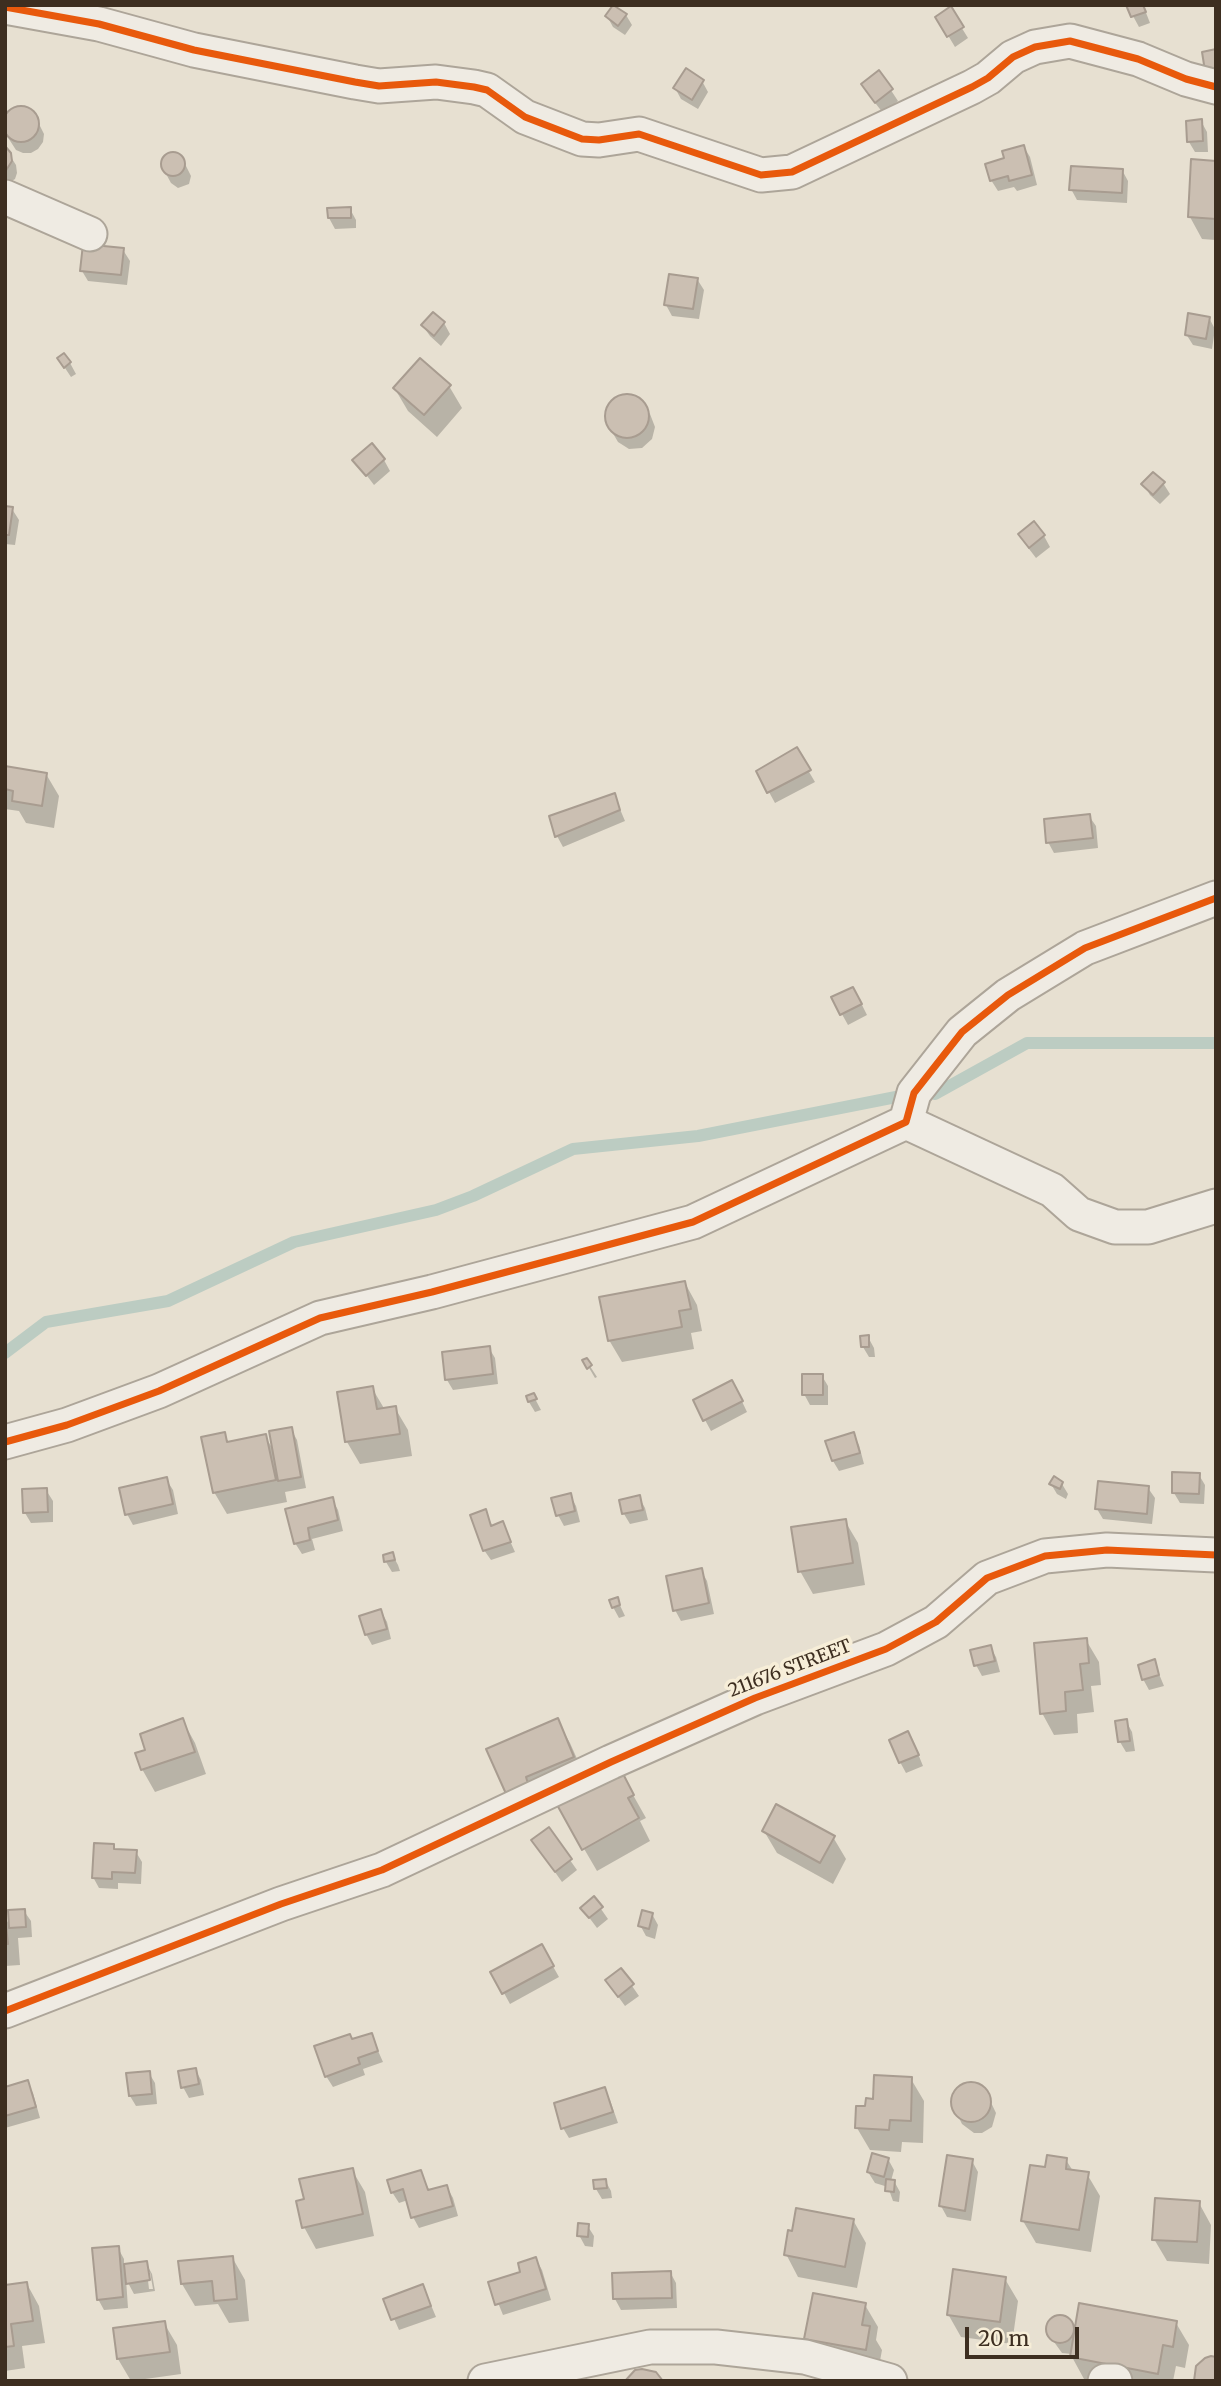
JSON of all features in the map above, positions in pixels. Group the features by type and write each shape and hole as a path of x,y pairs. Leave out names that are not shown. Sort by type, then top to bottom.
{"street":[{"path":"5,7 99,24 194,50 355,82 379,86 436,82 474,87 487,90 525,117 582,139 599,141 639,134 761,175 792,172 972,87 988,78 1013,57 1035,47 1057,42 1070,41 1138,60 1186,79 1216,87"},
{"path":"5,197 90,234"},
{"path":"5,1442 67,1425 159,1391 320,1318 432,1292 693,1222 906,1122 914,1093 962,1032 1009,995 1085,948 1216,898"},
{"path":"906,1122 1052,1190 1079,1214 1115,1227 1148,1227 1216,1206"},
{"name":"211676 STREET","path":"5,2011 281,1904 382,1870 743,1703 886,1649 936,1622 987,1578 1045,1556 1107,1550 1216,1555"},
{"path":"485,2381 650,2347 716,2347 805,2357 890,2381"},
{"path":"1105,2381 1115,2381"}],"building":[{"path":"613,5 627,14 618,26 605,16"},
{"path":"1126,5 1143,5 1146,12 1131,17"},
{"path":"951,6 964,27 947,37 935,17"},
{"path":"1216,49 1216,68 1205,71 1202,52"},
{"path":"686,68 704,80 692,100 673,88"},
{"path":"879,70 893,89 875,103 861,84"},
{"path":"21,106 34,111 39,124 34,137 21,142 8,137 3,124 8,111"},
{"path":"1202,119 1203,141 1187,142 1186,121"},
{"path":"1024,145 1032,175 1009,181 1008,176 990,181 985,164 1004,158 1002,151"},
{"path":"5,146 11,153 12,161 5,172"},
{"path":"173,152 182,155 185,164 182,173 173,176 164,173 161,164 164,155"},
{"path":"1191,159 1216,161 1216,219 1188,217"},
{"path":"1071,166 1123,169 1122,193 1069,190"},
{"path":"351,207 351,218 328,218 327,208"},
{"path":"83,244 124,248 121,275 80,271"},
{"path":"669,274 698,278 693,309 664,305"},
{"path":"433,312 445,322 434,336 421,325"},
{"path":"1188,313 1210,317 1206,339 1185,335"},
{"path":"64,353 71,362 64,368 57,358"},
{"path":"420,358 451,385 424,415 393,388"},
{"path":"627,394 636,395 643,400 648,407 648,425 643,432 636,437 627,438 618,437 611,432 606,425 605,416 606,407 611,400 618,395"},
{"path":"372,443 385,459 366,476 352,460"},
{"path":"1153,472 1165,482 1153,495 1141,484"},
{"path":"5,506 13,507 9,535 5,535"},
{"path":"1034,521 1045,535 1029,548 1018,534"},
{"path":"797,747 811,770 767,793 756,771"},
{"path":"5,766 47,773 42,806 12,801 13,791 5,789"},
{"path":"615,793 620,810 555,837 549,816"},
{"path":"1090,814 1093,838 1046,843 1044,819"},
{"path":"853,987 862,1004 840,1015 831,997"},
{"path":"685,1281 691,1309 679,1311 682,1327 608,1341 599,1297"},
{"path":"869,1335 869,1347 861,1347 860,1336"},
{"path":"490,1346 493,1374 445,1380 442,1352"},
{"path":"587,1358 592,1365 587,1369 582,1360"},
{"path":"802,1374 823,1374 823,1395 802,1395"},
{"path":"732,1380 743,1401 703,1421 693,1400"},
{"path":"373,1386 377,1409 396,1406 400,1434 345,1442 337,1392"},
{"path":"534,1393 537,1399 528,1402 526,1396"},
{"path":"292,1427 301,1477 278,1481 269,1431"},
{"path":"225,1432 227,1442 266,1434 276,1480 213,1493 201,1437"},
{"path":"854,1432 860,1453 832,1461 825,1441"},
{"path":"1172,1472 1200,1473 1199,1494 1172,1493"},
{"path":"1054,1476 1063,1482 1060,1489 1049,1484"},
{"path":"167,1477 173,1504 125,1515 119,1488"},
{"path":"1098,1481 1149,1486 1147,1514 1095,1509"},
{"path":"47,1488 48,1512 23,1513 22,1489"},
{"path":"571,1493 575,1511 556,1516 551,1498"},
{"path":"640,1495 643,1510 622,1514 619,1500"},
{"path":"333,1497 338,1520 308,1528 310,1540 294,1544 285,1509"},
{"path":"486,1509 491,1526 503,1521 511,1542 483,1551 470,1515"},
{"path":"846,1519 853,1563 798,1572 791,1527"},
{"path":"393,1552 395,1560 384,1562 383,1555"},
{"path":"702,1568 709,1603 673,1611 666,1576"},
{"path":"618,1597 620,1605 612,1608 609,1600"},
{"path":"381,1609 387,1629 365,1635 359,1616"},
{"path":"1087,1638 1089,1663 1080,1664 1083,1690 1065,1692 1066,1711 1040,1714 1034,1643"},
{"path":"991,1645 995,1661 974,1666 970,1650"},
{"path":"1155,1659 1159,1675 1142,1680 1138,1665"},
{"path":"183,1718 195,1752 141,1770 135,1753 145,1750 140,1734"},
{"path":"558,1718 574,1757 526,1777 529,1787 507,1796 486,1749"},
{"path":"1127,1719 1130,1741 1118,1742 1115,1721"},
{"path":"908,1731 919,1755 899,1763 889,1740"},
{"path":"620,1768 634,1795 628,1798 639,1818 582,1850 556,1803"},
{"path":"776,1804 835,1836 820,1863 762,1831"},
{"path":"549,1827 572,1859 555,1872 531,1840"},
{"path":"94,1843 114,1844 114,1849 137,1850 135,1873 112,1872 112,1879 92,1878"},
{"path":"594,1896 603,1907 589,1918 580,1908"},
{"path":"25,1909 26,1927 9,1928 8,1910"},
{"path":"642,1910 653,1913 649,1929 638,1926"},
{"path":"5,1916 8,1944 5,1944"},
{"path":"542,1944 554,1966 502,1994 490,1972"},
{"path":"621,1968 634,1984 618,1997 605,1980"},
{"path":"372,2033 378,2051 358,2058 360,2064 325,2077 314,2046 350,2034 352,2039"},
{"path":"196,2068 199,2084 181,2088 178,2071"},
{"path":"150,2071 152,2094 129,2096 126,2073"},
{"path":"874,2075 912,2077 911,2121 890,2120 889,2130 855,2128 856,2106 865,2106 866,2098 873,2099"},
{"path":"28,2080 36,2107 5,2116 5,2087"},
{"path":"971,2082 979,2083 985,2088 990,2094 990,2110 985,2116 979,2121 971,2122 963,2121 957,2116 952,2110 951,2102 952,2094 957,2088 963,2083"},
{"path":"605,2087 613,2112 561,2129 554,2103"},
{"path":"872,2153 889,2158 884,2177 867,2172"},
{"path":"947,2155 973,2159 965,2211 939,2206"},
{"path":"1047,2155 1067,2158 1066,2169 1089,2172 1079,2230 1021,2221 1030,2165 1045,2167"},
{"path":"353,2168 363,2214 302,2228 296,2201 304,2199 299,2179"},
{"path":"421,2170 428,2190 447,2185 453,2206 411,2218 403,2189 391,2193 387,2180"},
{"path":"606,2179 607,2188 594,2189 593,2180"},
{"path":"886,2179 895,2180 894,2192 885,2191"},
{"path":"1155,2198 1200,2201 1197,2242 1152,2240"},
{"path":"796,2208 854,2219 845,2267 784,2255 788,2230 792,2231"},
{"path":"578,2223 589,2224 588,2237 577,2236"},
{"path":"119,2246 123,2297 97,2300 92,2248"},
{"path":"233,2256 237,2299 214,2301 212,2281 181,2284 178,2261"},
{"path":"536,2257 546,2289 495,2305 488,2282 520,2272 518,2263"},
{"path":"147,2261 150,2280 126,2284 124,2264"},
{"path":"953,2269 1006,2277 1000,2322 947,2315"},
{"path":"671,2271 672,2298 613,2299 612,2273"},
{"path":"27,2282 33,2321 11,2324 14,2346 5,2347 5,2285"},
{"path":"423,2284 431,2306 391,2320 383,2299"},
{"path":"813,2293 866,2303 862,2325 870,2326 866,2350 804,2339"},
{"path":"1079,2303 1177,2321 1173,2347 1163,2345 1158,2374 1070,2357"},
{"path":"1060,2315 1070,2319 1074,2329 1070,2339 1060,2343 1050,2339 1046,2329 1050,2319"},
{"path":"165,2321 170,2352 117,2359 113,2328"},
{"path":"1211,2356 1216,2357 1216,2381 1194,2381 1196,2366"},
{"path":"635,2370 656,2372 663,2381 625,2381"}],"waterway":[{"path":"935,1094 1027,1043 1216,1043"},
{"path":"5,1353 46,1322 168,1301 294,1242 436,1210 473,1196 573,1149 698,1136 896,1097"}],"cycle path":[{"path":"5,7 99,24 194,50 355,82 379,86 436,82 474,87 487,90 525,117 582,139 599,140 639,134 761,175 792,172 972,87 988,78 1013,57 1035,47 1070,41 1138,59 1186,79 1216,87"},
{"path":"5,1442 67,1425 159,1391 320,1318 432,1292 693,1222 906,1122 914,1093 962,1032 1008,995 1085,948 1216,898"},
{"path":"5,2011 281,1904 382,1870 611,1762 755,1698 886,1649 936,1622 987,1578 1045,1556 1107,1550 1216,1555"}]}
